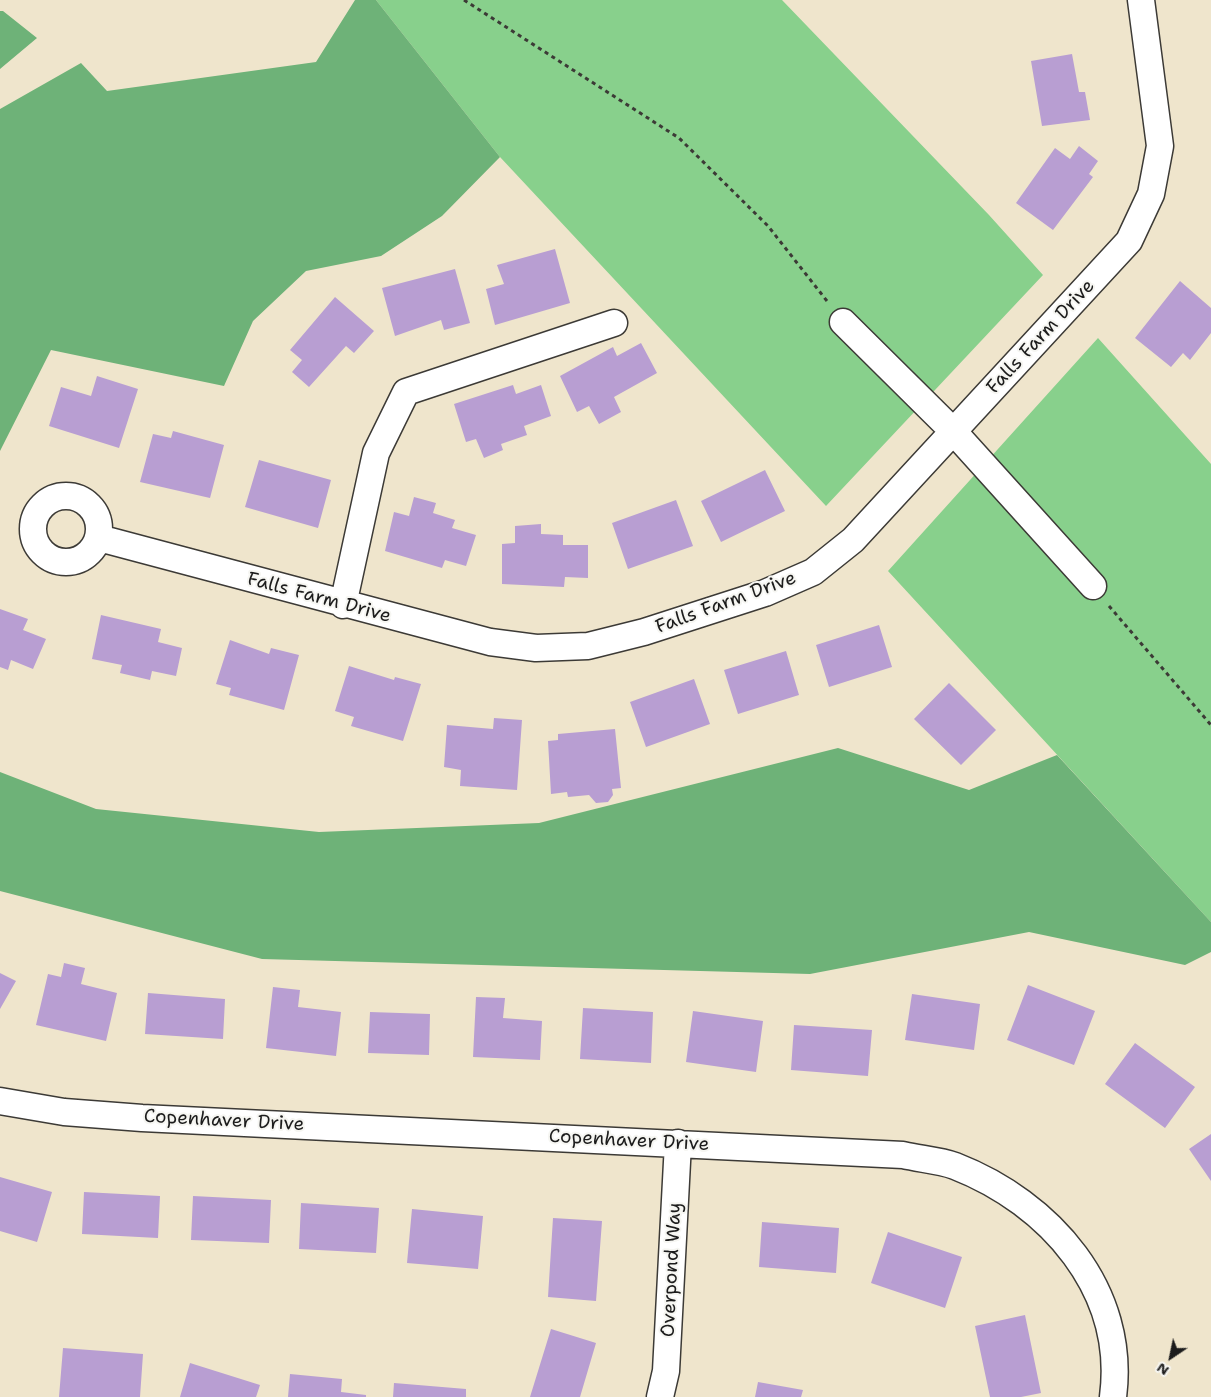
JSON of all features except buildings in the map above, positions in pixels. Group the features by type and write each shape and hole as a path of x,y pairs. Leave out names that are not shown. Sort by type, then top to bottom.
{"street":[{"name":"Falls Farm Drive","path":"99,538 490,642 536,648 588,646 644,632 765,593 813,572 853,540 1129,241 1151,194 1160,146 1141,0"},
{"path":"843,322 953,431 1093,586"},
{"path":"343,604 376,453 406,392 614,323"},
{"name":"Copenhaver Drive","path":"0,1101 64,1112 142,1118 903,1155 953,1165 994,1183 1028,1206 1061,1236 1086,1272 1101,1302 1110,1331 1113,1397"},
{"name":"Overpond Way","path":"660,1397 666,1371 678,1143"}],"path":[{"path":"464,0 679,138 768,226 843,322"},
{"path":"1093,586 1211,725"}],"green space":[{"path":"355,0 376,0 500,157 442,216 381,256 306,271 253,321 224,386 51,350 0,451 0,109 81,63 107,91 316,62"},
{"path":"376,0 782,0 989,215 1043,275 826,506 500,157"},
{"path":"0,11 3,11 37,38 0,69"},
{"path":"1098,338 1211,464 1211,922 888,571"},
{"path":"838,748 969,790 1057,755 1211,922 1211,952 1185,965 1029,932 810,974 262,959 0,891 0,772 96,809 319,832 539,823"}]}
